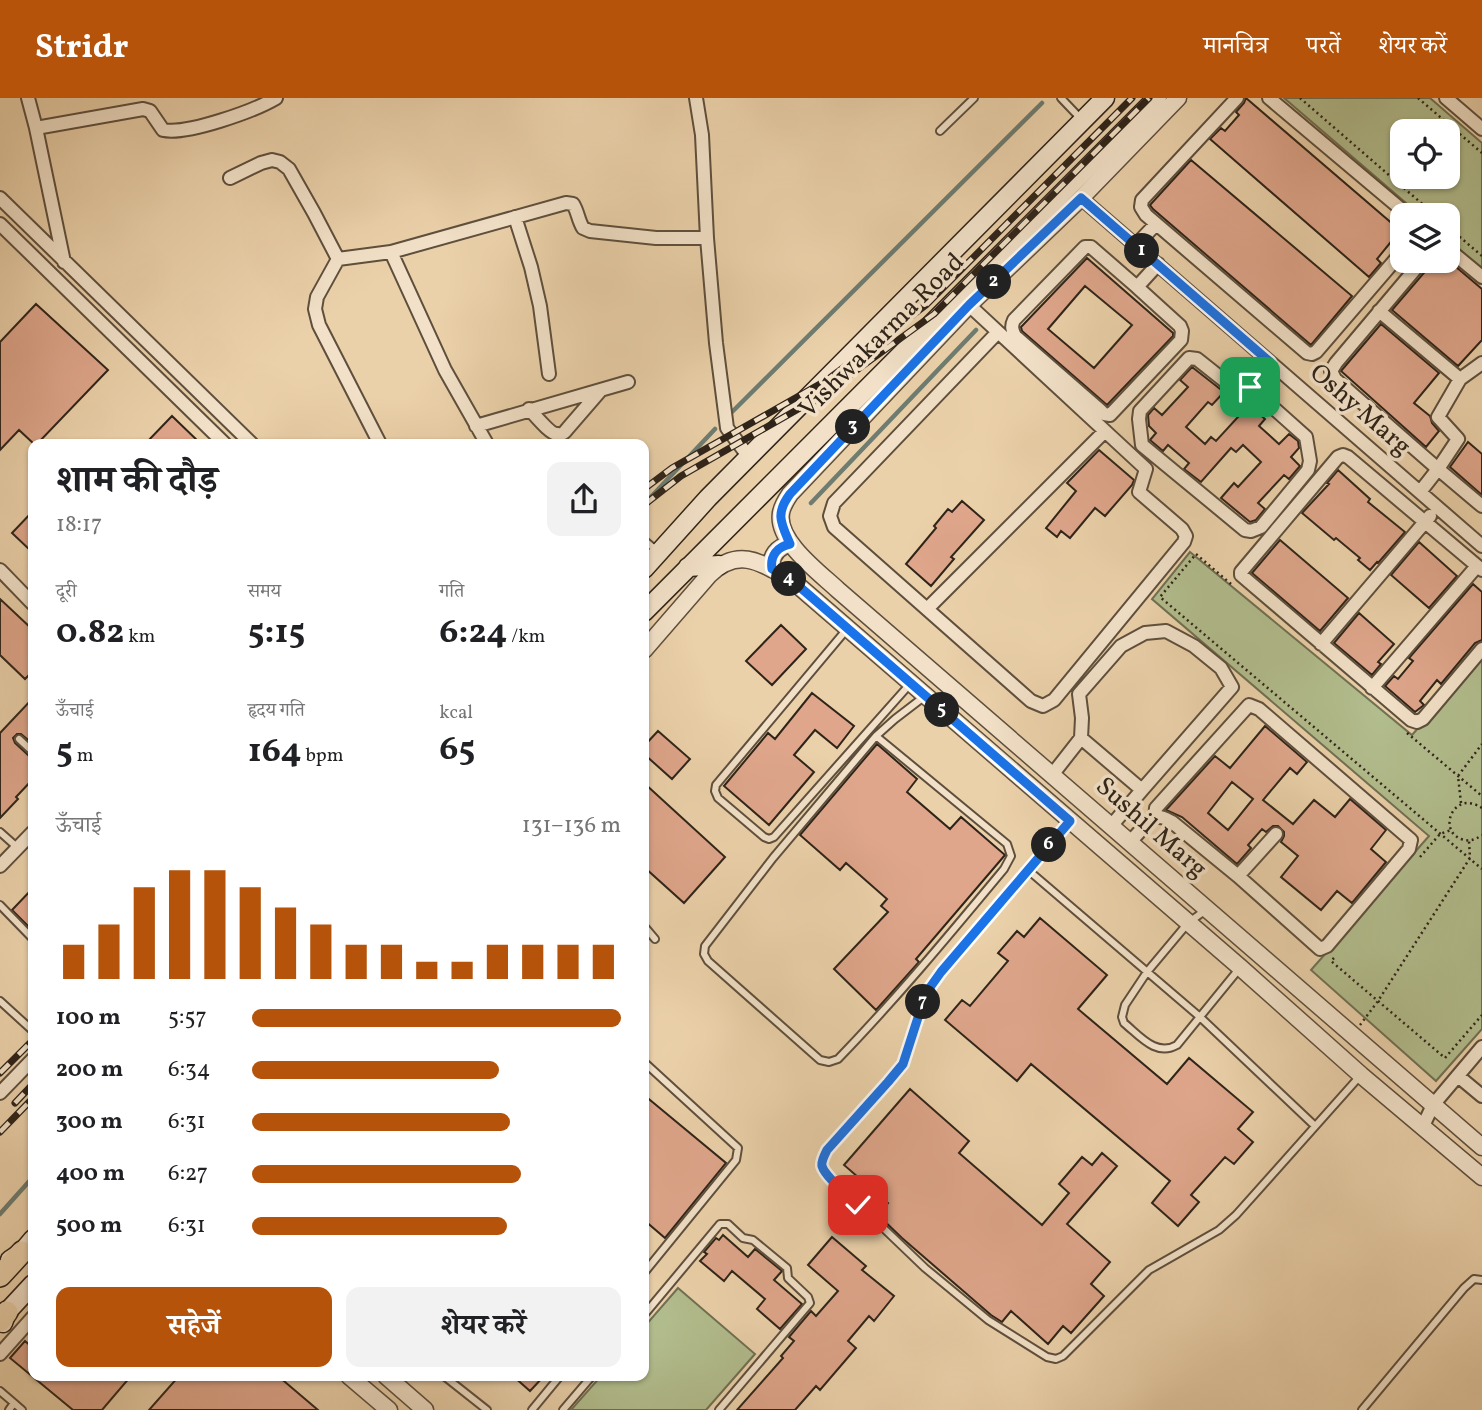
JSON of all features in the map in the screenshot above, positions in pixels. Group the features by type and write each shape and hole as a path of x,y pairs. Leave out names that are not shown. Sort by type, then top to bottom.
{"highway":[{"path":"0,1276 27,1245"}],"main road":[{"name":"Vishwakarma Road","path":"649,563 748,457 1083,120 1097,100"},
{"name":"Vishwakarma Road","path":"649,607 895,371 1153,110"},
{"path":"688,567 719,565"},
{"path":"0,1268 27,1245"},
{"path":"2,1321 28,1290"}],"street":[{"path":"28,98 65,262"},
{"path":"36,128 143,109 150,111 163,130 169,131 229,118 276,98"},
{"path":"696,98 702,135 716,343 727,428 748,457"},
{"path":"772,569 774,554 784,545 790,544 780,516 784,503 895,371 1081,198 1153,110 1178,98"},
{"path":"1237,98 1142,200 1141,207 1146,215 1307,353 1316,352 1390,265"},
{"path":"1269,98 1394,203"},
{"path":"1446,98 1482,129"},
{"path":"230,178 261,163 272,160 280,162 289,169 338,259"},
{"path":"0,198 247,439"},
{"name":"Oshy Marg","path":"1081,198 1482,546"},
{"path":"338,259 391,252 566,203 573,204 579,222 583,228 590,231 656,238 707,238"},
{"path":"515,217 540,306 549,374"},
{"path":"0,224 220,439"},
{"path":"1136,246 1156,224"},
{"path":"1085,247 1091,247 1137,287 1180,326 1181,340 1110,415 1104,414 1012,331 1014,320 1085,247"},
{"path":"391,252 445,370 484,439"},
{"path":"338,259 317,297 315,310 319,325 377,439"},
{"path":"1460,259 1482,277"},
{"path":"51,275 65,262"},
{"path":"1137,287 1158,264"},
{"path":"1412,273 1331,371 1335,379 1482,506"},
{"path":"969,305 1146,469 1139,492 1182,529 1186,536 1184,542 1054,700 1043,706 1031,701 834,527 830,516 834,503 998,332"},
{"path":"1379,311 1460,379"},
{"path":"1189,358 1198,359 1231,386 1250,387 1306,436 1310,461 1308,470 1261,527 1251,531 1245,530 1144,449 1139,419 1142,408 1189,358"},
{"path":"1250,387 1270,362"},
{"path":"1420,492 1458,439 1438,417 1460,379 1482,363"},
{"path":"476,426 628,382"},
{"path":"529,409 552,432 564,433 600,391"},
{"path":"927,609 1105,431"},
{"path":"1373,688 1480,568 1343,454 1241,572 1243,578 1321,645 1411,720 1417,722 1423,719 1482,649"},
{"path":"1321,645 1437,507"},
{"name":"Sushil Marg","path":"790,544 838,590 1482,1147"},
{"name":"Sushil Marg","path":"719,565 739,559 762,564 794,582 1482,1177"},
{"path":"649,644 719,565"},
{"path":"3,579 28,600"},
{"path":"1052,775 1081,738 1079,694 1121,646 1144,633 1166,631 1194,646 1221,668 1232,687 1111,826"},
{"path":"1130,842 1153,817 1155,817 1161,816 1172,822 1320,949 1327,946 1409,849 1412,840 1269,717 1249,705 1156,808 1155,817"},
{"path":"1081,738 1142,790"},
{"path":"1238,876 1276,834"},
{"path":"0,866 28,837"},
{"path":"1423,1126 1433,1105 1482,1047"},
{"path":"0,1093 28,1064"},
{"path":"1458,1076 1482,1096"},
{"path":"0,1354 28,1323"},
{"path":"355,1381 389,1410"},
{"path":"392,1381 425,1410"}],"lane":[{"path":"940,131 974,98"},
{"path":"1061,98 1083,120"},
{"path":"649,544 659,552"},
{"path":"848,628 716,785 718,798 764,838 774,837 911,683"},
{"path":"876,736 1007,844 1011,856 1004,869 880,1016 838,1059 829,1062 820,1060 708,961 704,954 705,946 773,858 876,736 926,696"},
{"path":"19,739 28,747"},
{"path":"1070,821 954,955 931,986 923,1002 903,1064 827,1150 823,1158 822,1166 827,1174 925,1268 988,1320 1046,1357 1056,1359 1063,1356 1149,1270 1219,1230 1236,1215 1362,1075"},
{"path":"0,832 18,848"},
{"path":"1027,870 1200,1017 1315,1126"},
{"path":"0,905 28,934"},
{"path":"1207,909 1188,923 1147,972 1125,1005 1122,1017 1124,1023 1155,1048 1169,1050 1177,1045 1241,968"},
{"path":"649,932 655,939"},
{"path":"0,1001 28,1026"},
{"path":"649,1067 738,1149 736,1160 649,1267"},
{"path":"649,1309 720,1224 728,1224 743,1238 753,1240 787,1268 788,1278 808,1297 810,1303 719,1410"},
{"path":"1362,1410 1464,1288 1474,1279 1482,1280"},
{"path":"450,1381 487,1410"},
{"path":"532,1410 556,1381"},
{"path":"563,1410 588,1381"},
{"path":"0,1391 22,1410"},
{"path":"9,1410 14,1404"}],"path":[{"path":"1300,98 1421,203"},
{"path":"1418,98 1482,153"},
{"path":"1460,238 1482,257"},
{"path":"1237,589 1196,554 1160,597 1482,869"},
{"path":"1404,731 1482,796"},
{"path":"1461,804 1458,776 1482,744"},
{"path":"1482,808 1475,804 1461,804 1455,808 1449,822 1451,830 1460,839 1469,841 1482,835"},
{"path":"1413,866 1440,834 1451,830"},
{"path":"1352,1035 1378,1001 1470,859 1469,841"},
{"path":"1340,951 1331,961 1445,1058 1482,1015"}],"green space":[{"path":"1284,98 1430,98 1454,119 1390,119 1390,189 1460,189 1460,124 1482,143 1482,269 1460,250 1460,203 1406,203"},
{"path":"1190,552 1412,735 1482,655 1482,1029 1436,1081 1311,970 1429,836 1152,599"},
{"path":"678,1288 755,1354 706,1410 571,1410 597,1381 649,1381 649,1321"}],"building":[{"path":"1246,98 1390,222 1390,243 1377,259 1381,263 1369,277 1210,139 1221,128 1225,131 1239,115 1236,112"},
{"path":"1191,160 1352,296 1311,345 1150,205"},
{"path":"1087,258 1173,333 1173,336 1107,405 1022,331 1021,327","holes":["1085,286 1132,325 1094,368 1048,329"]},
{"path":"1460,270 1482,289 1482,340 1458,366 1392,310 1424,273 1460,273"},
{"path":"36,304 108,370 42,439 29,439 19,430 0,450 0,342"},
{"path":"1381,324 1439,373 1414,403 1430,416 1439,431 1426,447 1341,371"},
{"path":"1192,367 1224,392 1212,405 1208,402 1186,427 1205,444 1211,437 1216,441 1249,405 1265,419 1259,426 1279,444 1289,434 1298,441 1299,448 1291,457 1300,466 1289,479 1284,475 1258,503 1265,509 1256,520 1250,522 1221,498 1234,483 1238,487 1261,462 1243,445 1236,452 1231,448 1201,482 1184,469 1189,463 1168,445 1163,451 1150,440 1156,433 1149,426 1148,415 1154,408 1162,415 1188,387 1180,380"},
{"path":"172,416 196,439 150,439"},
{"path":"1468,442 1482,454 1482,495 1450,467"},
{"path":"1099,450 1134,480 1132,485 1105,516 1095,508 1070,538 1061,531 1057,537 1046,528 1076,491 1067,483"},
{"path":"1338,470 1370,499 1368,502 1405,532 1370,570 1358,560 1360,558 1302,513"},
{"path":"962,501 984,520 951,557 954,559 931,586 906,564 948,509 952,512"},
{"path":"28,516 28,548 12,533"},
{"path":"1280,540 1348,598 1320,631 1252,573"},
{"path":"1419,542 1457,576 1429,608 1391,575"},
{"path":"1473,584 1482,592 1482,640 1475,643 1441,684 1437,680 1420,701 1424,705 1415,712 1385,686 1394,676 1398,679 1413,661 1409,658"},
{"path":"0,599 28,625 28,676 25,679 0,655"},
{"path":"1359,613 1394,644 1378,662 1381,664 1372,675 1334,643"},
{"path":"781,625 806,649 772,685 746,661"},
{"path":"812,693 854,726 837,748 815,730 794,755 814,772 769,825 724,786 768,733 775,739"},
{"path":"28,703 28,740 21,734 13,738 28,755 28,784 0,818 0,733"},
{"path":"1265,726 1307,762 1297,774 1290,768 1263,800 1293,824 1314,800 1335,817 1350,799 1386,830 1371,849 1386,862 1352,903 1337,891 1321,910 1281,877 1298,856 1281,842 1284,832 1278,826 1273,826 1266,832 1262,829 1237,864 1182,817 1166,810 1215,756 1230,768","holes":["1232,782 1253,799 1228,830 1208,813"]},
{"path":"658,731 690,759 672,779 649,758 649,741"},
{"path":"877,744 917,779 907,792 950,829 961,817 1005,855 916,959 919,962 876,1010 834,969 888,912 881,906 887,899 846,863 840,870 800,835"},
{"path":"649,788 725,857 684,903 649,872"},
{"path":"28,893 28,926 12,910"},
{"path":"1040,918 1107,975 1078,1009 1167,1084 1189,1058 1253,1112 1238,1129 1253,1142 1234,1164 1225,1157 1191,1195 1199,1202 1178,1226 1152,1203 1170,1181 1031,1064 1017,1081 945,1020 962,1000 970,1006 1008,961 998,953 1017,931 1024,937"},
{"path":"910,1089 969,1141 959,1153 1042,1225 1069,1193 1059,1184 1082,1157 1092,1165 1102,1153 1117,1166 1067,1224 1110,1262 1091,1284 1104,1296 1071,1333 1063,1326 1048,1344 1011,1311 1002,1322 991,1315 878,1215 888,1203 844,1165"},
{"path":"649,1099 726,1163 665,1238 649,1224"},
{"path":"723,1235 748,1257 755,1249 782,1271 774,1280 802,1304 780,1329 757,1309 765,1299 732,1271 724,1281 700,1261 716,1238 719,1240"},
{"path":"832,1237 866,1266 862,1270 894,1296 874,1321 869,1316 848,1341 856,1348 820,1390 816,1386 795,1410 737,1410 783,1358 781,1356 794,1341 789,1337 811,1311 816,1316 838,1291 808,1265"},
{"path":"25,1341 28,1344 28,1373 10,1358"},
{"path":"38,1381 127,1381 102,1410 73,1410"},
{"path":"175,1381 284,1381 318,1410 149,1410"},
{"path":"519,1381 539,1381 530,1391"}],"waterway":[{"path":"732,412 1042,103"},
{"path":"811,503 976,330"},
{"path":"649,499 715,429"},
{"path":"0,1214 28,1183"}],"railway":[{"path":"649,485 672,468 827,380 926,305 1132,98"},
{"path":"649,501 681,476 821,396 934,314 1149,98"},
{"path":"0,1073 28,1045"},
{"path":"15,1103 28,1089"},
{"path":"0,1132 28,1103"}],"route":[{"path":"858,1205 822,1166 827,1150 903,1064 923,1002 941,972 1070,821 794,582 772,569 774,554 784,545 790,544 780,516 784,503 969,305 1081,198 1270,362 1250,387"}]}
